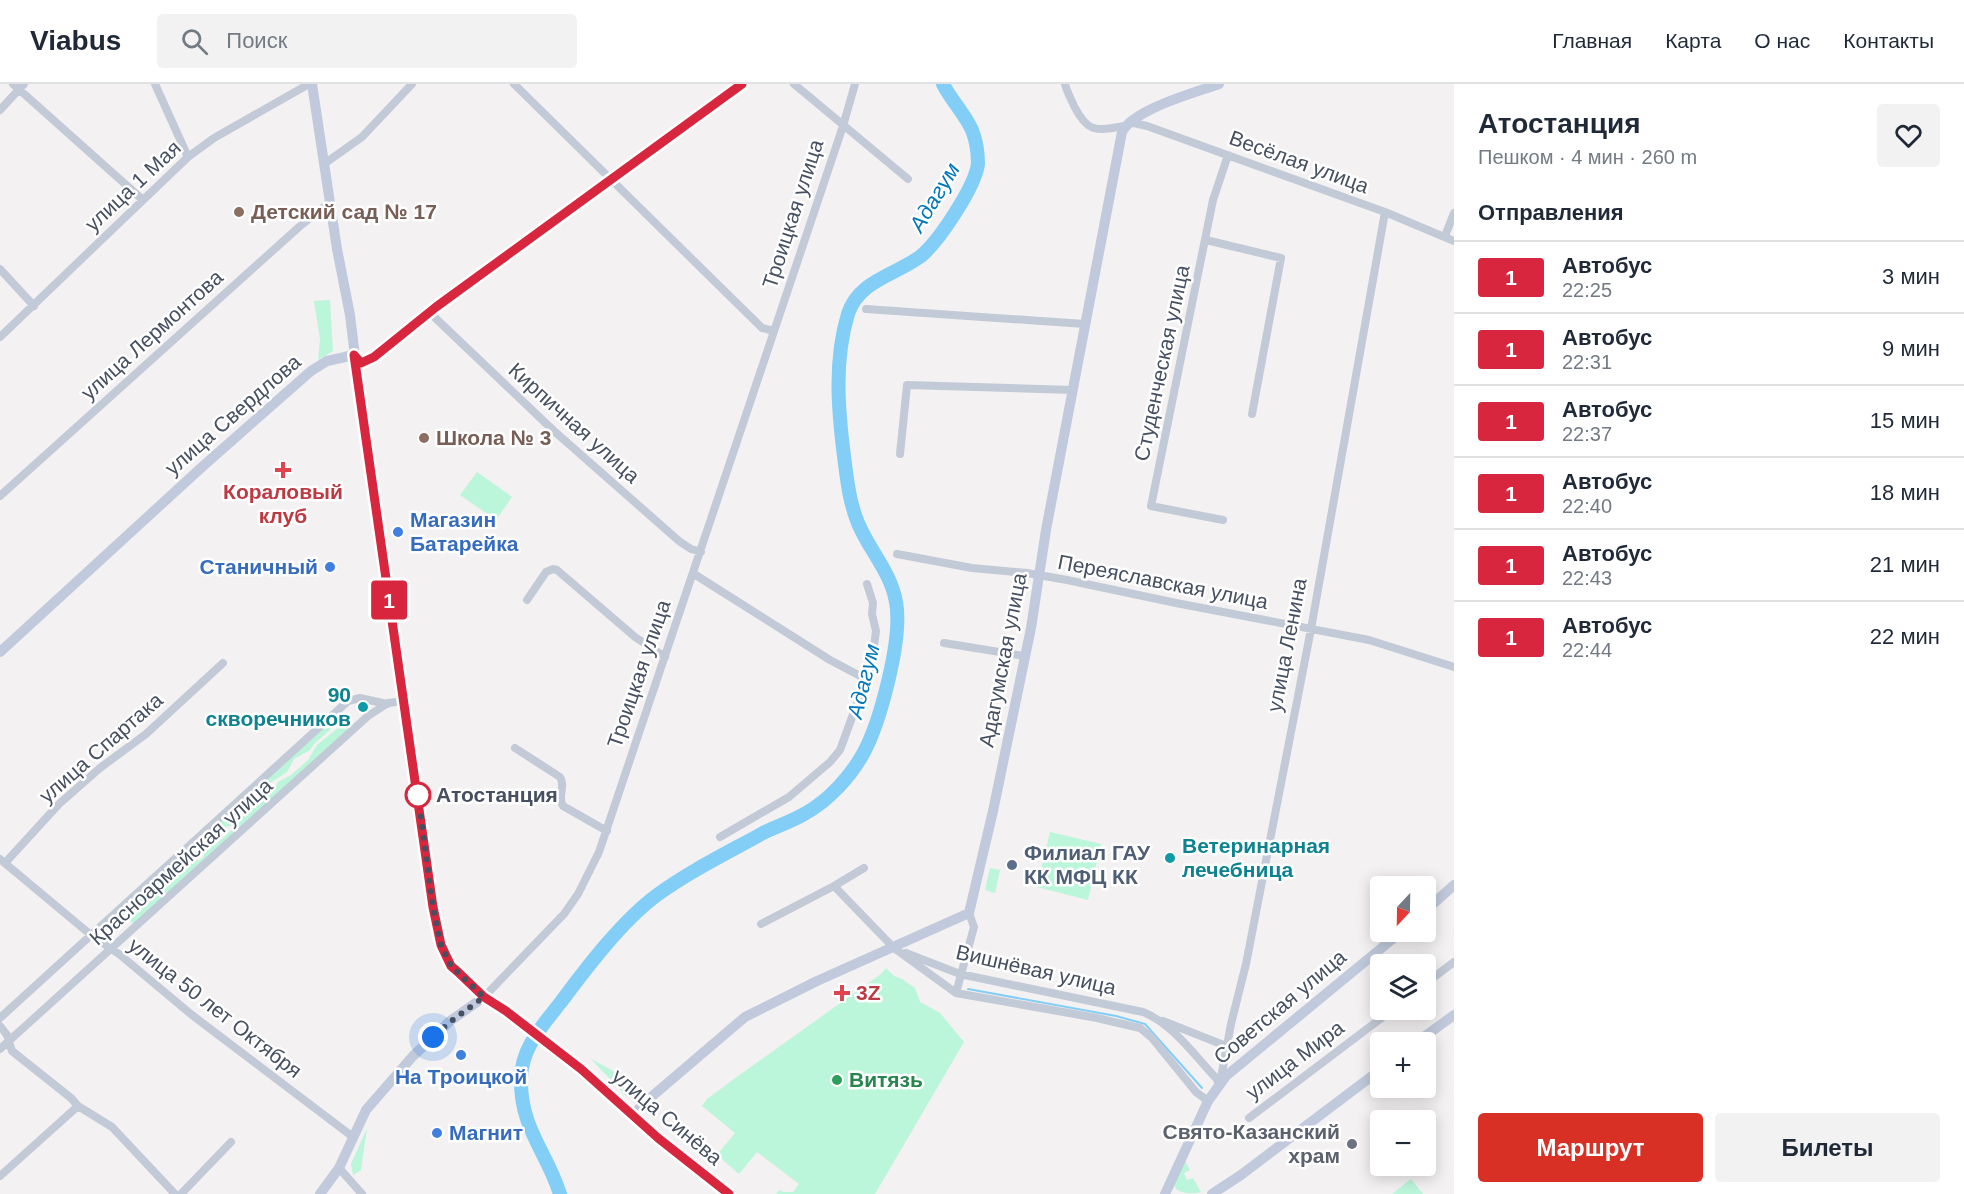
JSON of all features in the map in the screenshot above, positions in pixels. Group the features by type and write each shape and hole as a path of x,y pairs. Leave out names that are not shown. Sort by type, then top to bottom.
{"main road":[{"name":"улица Синёва","path":"311,84 350,315 433,907 441,945 451,966 484,997 506,1011 581,1069 658,1138 729,1194"},
{"path":"1127,124 1139,114 1219,84"},
{"name":"Адагумская улица","path":"969,913 993,811 1040,576 1072,390 1122,132 1127,124"},
{"name":"улица Свердлова","path":"0,652 310,371 327,362 354,355"},
{"path":"1436,901 1454,885"},
{"path":"633,1116 643,1104 745,1017 801,988 969,913"},
{"name":"Советская улица","path":"1217,1088 1226,1076 1389,942"},
{"name":"Троицкая улица","path":"320,1194 339,1168 366,1110 399,1071 450,1022 484,997"},
{"path":"1430,1032 1454,1014"},
{"path":"1212,1194 1241,1176 1370,1079"},
{"name":"улица Ленина","path":"1167,1193 1208,1101 1217,1088"}],"street":[{"path":"155,84 188,157"},
{"name":"улица 1 Мая","path":"0,338 188,157 294,88 311,84"},
{"path":"324,164 362,137 412,84"},
{"path":"514,84 762,328 774,331"},
{"name":"улица Свердлова","path":"354,355 361,363 367,362 429,312 742,84"},
{"path":"794,84 908,179"},
{"name":"Троицкая улица","path":"484,997 572,903 591,869 607,831 843,126 855,84"},
{"name":"Весёлая улица","path":"1065,84 1082,121 1093,129 1127,124 1147,126 1385,212 1454,241"},
{"path":"0,110 19,86 143,200"},
{"name":"Студенческая улица","path":"1223,520 1151,506 1213,200 1228,155"},
{"name":"улица Лермонтова","path":"0,496 299,227 330,202"},
{"name":"улица Ленина","path":"1217,1088 1246,964 1311,629 1385,212"},
{"path":"1445,236 1454,213"},
{"path":"1206,240 1281,258 1252,414"},
{"path":"0,269 34,306"},
{"path":"866,309 1085,324"},
{"name":"Кирпичная улица","path":"429,312 479,362 572,447 679,541 701,552"},
{"path":"900,454 907,385 1072,390"},
{"name":"Переяславская улица","path":"897,554 972,568 1040,576 1369,640 1453,664"},
{"path":"526,600 546,572 557,570 635,637 665,657"},
{"path":"694,574 830,660 864,678"},
{"path":"720,837 789,797 830,762 843,742 862,690 864,678 870,668 876,631 872,614 873,603 867,584"},
{"path":"944,643 1024,656"},
{"name":"улица Спартака","path":"3,861 58,804 100,768 146,734 223,663"},
{"name":"Красноармейская улица","path":"0,1018 348,701 360,698 388,704"},
{"name":"Красноармейская улица","path":"0,1049 368,716 388,704 404,701"},
{"path":"515,748 560,777 562,782 560,800 563,806 607,831"},
{"name":"улица 50 лет Октября","path":"3,861 192,1015 353,1137"},
{"path":"762,924 864,868"},
{"path":"834,886 894,948"},
{"path":"956,993 974,927 969,913"},
{"name":"Вишнёвая улица","path":"894,948 960,975 1143,1011 1159,1019 1216,1078 1217,1088"},
{"name":"Вишнёвая улица","path":"894,948 956,993 1140,1028 1152,1038 1196,1092 1208,1101"},
{"path":"1436,976 1454,962"},
{"path":"1159,1019 1226,1046"},
{"name":"улица Мира","path":"1249,1118 1379,1020"},
{"path":"0,1026 12,1051 78,1106 112,1127 175,1194"},
{"path":"0,1176 78,1106"},
{"path":"181,1194 231,1142"},
{"path":"339,1168 362,1194"}],"green space":[{"path":"330,300 333,351 318,360 320,339 314,301"},
{"path":"477,472 512,497 496,520 460,495"},
{"path":"336,717 334,726 310,750 294,759 287,772 256,795 230,826 218,828 212,842 187,859 163,884 147,895 139,907 109,927 105,927"},
{"path":"338,728 348,729 134,925 127,917 154,898 192,859 197,861 201,859 204,856 203,851 216,844 235,827 251,806 273,792 278,782 291,775 308,760 317,745"},
{"path":"1050,832 1101,844 1088,900 1037,887"},
{"path":"990,868 1000,870 995,893 985,890"},
{"name":"Витязь","path":"886,968 894,976 915,988 920,1002 940,1013 964,1042 875,1194 776,1194 780,1190 793,1192 799,1184 757,1152 739,1174 717,1155 735,1133 702,1106 707,1099 881,974"},
{"path":"591,1059 635,1083 642,1089 643,1094 631,1098 626,1096"},
{"path":"367,1128 361,1170 353,1175 351,1164"},
{"path":"1185,1161 1190,1170 1184,1173 1187,1180 1193,1178 1201,1192 1188,1193 1176,1189 1174,1184"},
{"path":"1411,1179 1423,1194 1392,1194"}],"waterway":[{"name":"Адагум","path":"560,1194 529,1126 522,1096 522,1068 534,1038 618,931 644,906 696,870 763,833 815,808 838,787 858,763 870,740 883,702 893,658 896,637 896,602 890,581 858,523 850,498 839,403 841,349 848,314 853,303 869,286 911,263 928,249 955,213 975,174 978,156 972,130 943,84"},
{"path":"968,989 1116,1016 1145,1024 1202,1088"}],"bus line":[{"name":"1","path":"729,1194 658,1138 581,1069 506,1011 484,997 451,966 444,954 433,907 354,355 361,363 367,362 436,307 742,84"}],"place":[{"name":"Детский сад № 17","path":"239,212"},
{"name":"Школа № 3","path":"424,438"},
{"name":"Кораловый клуб","path":"283,470"},
{"name":"Магазин Батарейка","path":"398,532"},
{"name":"Станичный","path":"330,567"},
{"name":"90 скворечников","path":"363,707"},
{"name":"Атостанция","path":"418,795"},
{"name":"Ветеринарная лечебница","path":"1170,858"},
{"name":"Филиал ГАУ КК МФЦ КК","path":"1012,865"},
{"name":"3Z","path":"842,993"},
{"name":"На Троицкой","path":"461,1055"},
{"name":"Витязь","path":"837,1080"},
{"name":"Магнит","path":"437,1133"},
{"name":"Свято-Казанский храм","path":"1352,1144"}],"route":[{"path":"418,795 433,907 441,945 451,966 484,997 433,1037"}]}
